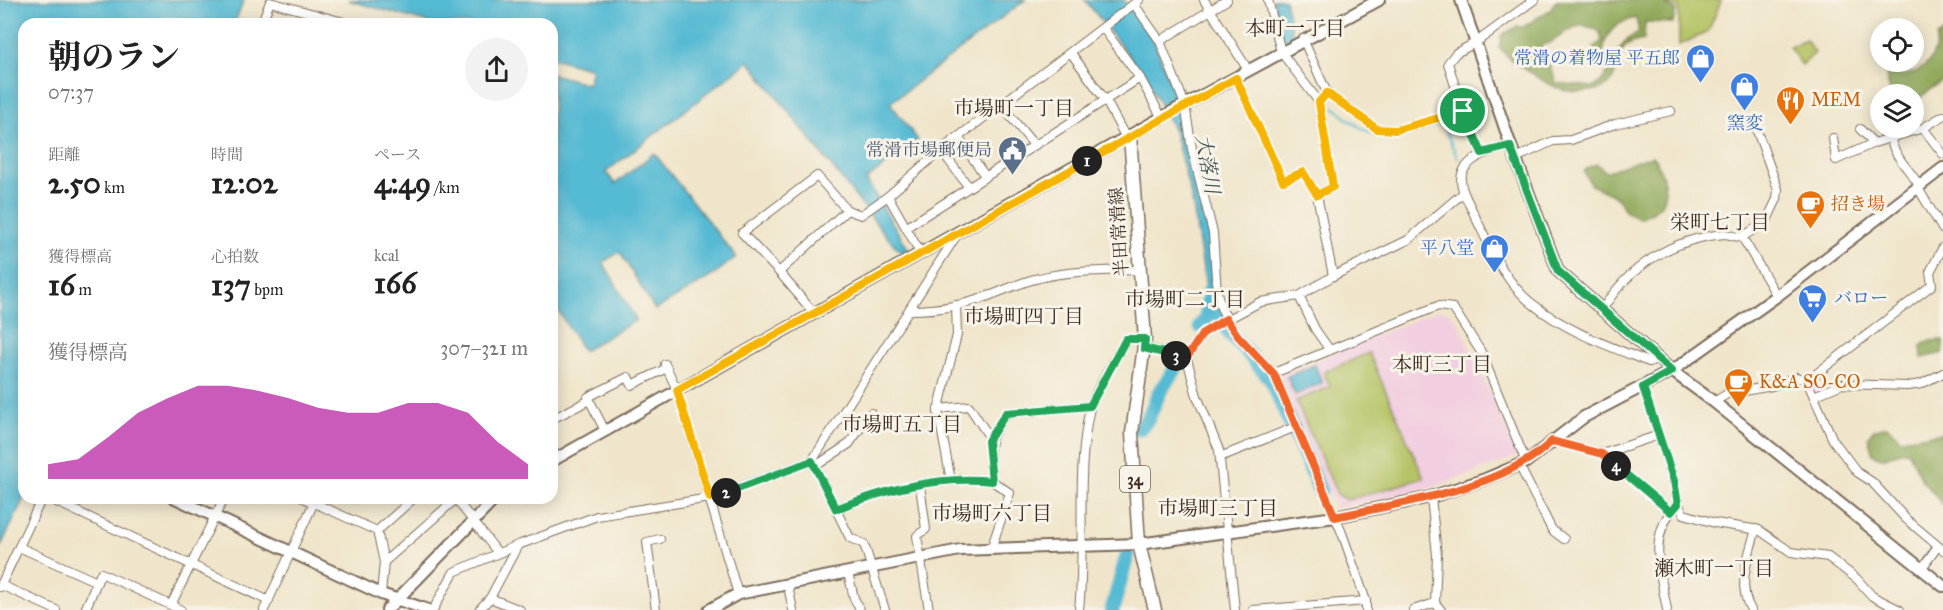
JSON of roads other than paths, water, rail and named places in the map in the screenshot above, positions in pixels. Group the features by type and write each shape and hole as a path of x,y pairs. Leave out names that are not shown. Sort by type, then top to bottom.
{"main road":[{"name":"半田常滑線","path":"1128,137 1144,343 1132,433 1139,544 1155,610"}],"street":[{"path":"1204,0 1248,70"},
{"path":"1160,41 1227,0"},
{"path":"1268,0 1319,102 1333,187 1317,195"},
{"path":"558,458 1164,116 1379,0"},
{"path":"1461,0 1510,146 1558,271 1672,371 1714,402 1943,586"},
{"path":"1482,153 1463,111 1448,63 1456,52 1475,43 1534,0"},
{"path":"263,18 270,2 329,18"},
{"path":"814,314 742,233 817,176 847,210 861,215 888,196 940,150 1137,2 1160,41 1183,106 1213,233 1217,292 1222,321 1274,374 1335,517 1366,601 1366,610"},
{"path":"1103,28 1140,78 1164,116"},
{"path":"1291,46 1327,93 1377,129 1396,130 1463,111"},
{"path":"1071,53 1128,137"},
{"path":"907,227 968,186 1106,102 1140,78"},
{"path":"1236,78 1283,181 1303,172 1317,195 1332,276"},
{"path":"1319,102 1327,93"},
{"path":"1001,105 1034,145"},
{"path":"1516,158 1553,141 1571,140 1615,124 1671,111"},
{"path":"1924,127 1943,116"},
{"path":"1860,129 1874,143"},
{"path":"1924,129 1943,153"},
{"path":"1602,310 1619,286 1667,248 1688,240 1728,234 1735,238 1742,237 1766,222 1777,199 1778,189 1757,131"},
{"path":"957,137 985,176"},
{"path":"1833,138 1836,160 1874,143 1896,138"},
{"path":"1891,140 1893,152 1909,168 1943,230"},
{"path":"1510,146 1482,153 1464,172 1461,179 1463,193 1486,242 1510,281 1528,300 1554,319 1586,337 1649,362 1659,360"},
{"path":"940,150 968,186"},
{"path":"709,610 738,594 960,550 1084,548 1139,544 1335,517 1431,497 1523,464 1584,417 1672,371 1777,296 1943,168"},
{"path":"1235,610 1220,457 1214,434 1197,396 1186,359 1203,333 1222,321 1260,302 1299,296 1332,276 1408,240 1463,193"},
{"path":"888,196 921,254"},
{"path":"779,272 847,210"},
{"path":"813,464 959,232"},
{"path":"1742,237 1777,296"},
{"path":"1807,381 1932,285 1930,272 1943,247"},
{"path":"910,310 934,310 956,305 991,295 1012,284 1042,277 1140,270"},
{"path":"1299,296 1315,329 1329,349"},
{"path":"951,481 939,408 957,335 956,305"},
{"path":"1274,374 1329,349 1438,306 1454,308 1481,351 1523,464 1552,530 1564,539"},
{"path":"1079,610 1084,548 1084,467 1090,406 1126,339 1144,343 1186,359"},
{"path":"605,431 588,397 628,377 632,385 666,366 677,390 738,594"},
{"path":"1814,396 1842,384 1908,386 1921,384 1943,373"},
{"path":"1714,402 1727,394 1772,386 1796,377 1807,381 1833,440 1857,472 1872,482 1906,519 1941,548 1922,568"},
{"path":"1643,387 1678,504 1684,514 1715,523 1756,529 1791,552 1832,560 1857,579 1872,596 1900,610"},
{"path":"558,416 590,400"},
{"path":"939,408 969,406 990,438 992,481"},
{"path":"990,438 1006,413 1090,406"},
{"path":"433,610 450,576 498,553 597,516 710,498 813,464 849,444 871,412"},
{"path":"1220,457 1297,426"},
{"path":"1602,454 1659,435"},
{"path":"1552,441 1602,454 1671,512"},
{"path":"813,464 850,538 864,544 885,610"},
{"path":"836,509 871,494 970,478 992,481 1010,493 991,549"},
{"path":"920,486 926,529 917,536 929,610"},
{"path":"1413,610 1438,607 1437,555 1431,497"},
{"path":"39,504 1,586 56,610"},
{"path":"61,504 268,601"},
{"path":"188,504 381,594 428,610"},
{"path":"171,605 221,504"},
{"path":"264,610 313,504"},
{"path":"323,504 377,531"},
{"path":"377,531 407,504"},
{"path":"384,562 449,504"},
{"path":"461,504 498,553"},
{"path":"387,610 489,504"},
{"path":"1667,610 1657,554 1660,529 1678,504"},
{"path":"1751,610 1744,592 1746,564 1756,529"},
{"path":"377,531 384,562 381,594"},
{"path":"656,610 647,542 660,539"},
{"path":"479,610 490,598 518,545"},
{"path":"19,547 97,582"},
{"path":"85,610 101,573 182,610"},
{"path":"848,573 854,598 860,610"},
{"path":"788,585 793,610"},
{"path":"490,598 520,610"},
{"path":"1252,610 1366,601"}],"water":[{"path":"0,0 244,0 236,18 18,18 18,504 21,504 0,548"},
{"path":"348,0 1025,0 890,103 918,140 866,180 909,250 901,252 887,237 749,61 606,172 615,184 654,153 736,257 712,276 655,310 620,252 603,262 636,320 583,351 558,311 558,76 588,84 592,69 558,60 558,18 411,18"},
{"path":"1085,0 1124,0 1154,41 1183,116 1210,234 1219,315 1212,308 1207,311 1208,299 1192,199 1174,130 1145,76"},
{"path":"1273,0 1285,0 1293,37 1282,43"},
{"path":"1315,365 1322,383 1295,395 1287,377"}],"waterway":[{"path":"1292,51 1317,90 1358,126 1372,133 1391,136 1442,123 1458,159"},
{"name":"大落川","path":"1200,326 1206,319 1209,292"},
{"path":"1210,300 1230,334 1271,379 1320,491"},
{"name":"大落川","path":"1139,429 1149,416 1160,391 1178,362"},
{"name":"大落川","path":"1112,610 1127,556"}],"place":[{"name":"常滑の着物屋 平五郎","path":"1701,84"},
{"name":"窯変","path":"1745,112"},
{"name":"MEM","path":"1790,126"},
{"name":"常滑市場郵便局","path":"1013,176"},
{"name":"招き場","path":"1810,230"},
{"name":"平八堂","path":"1495,274"},
{"name":"バロー","path":"1813,324"},
{"name":"K&A SO-CO","path":"1738,408"}],"district":[{"name":"本町一丁目","path":"1295,28"},
{"name":"市場町一丁目","path":"1014,108"},
{"name":"栄町七丁目","path":"1720,222"},
{"name":"市場町二丁目","path":"1185,299"},
{"name":"市場町四丁目","path":"1024,316"},
{"name":"本町三丁目","path":"1442,364"},
{"name":"市場町五丁目","path":"902,424"},
{"name":"市場町三丁目","path":"1218,508"},
{"name":"市場町六丁目","path":"992,513"},
{"name":"瀬木町一丁目","path":"1714,568"}]}
